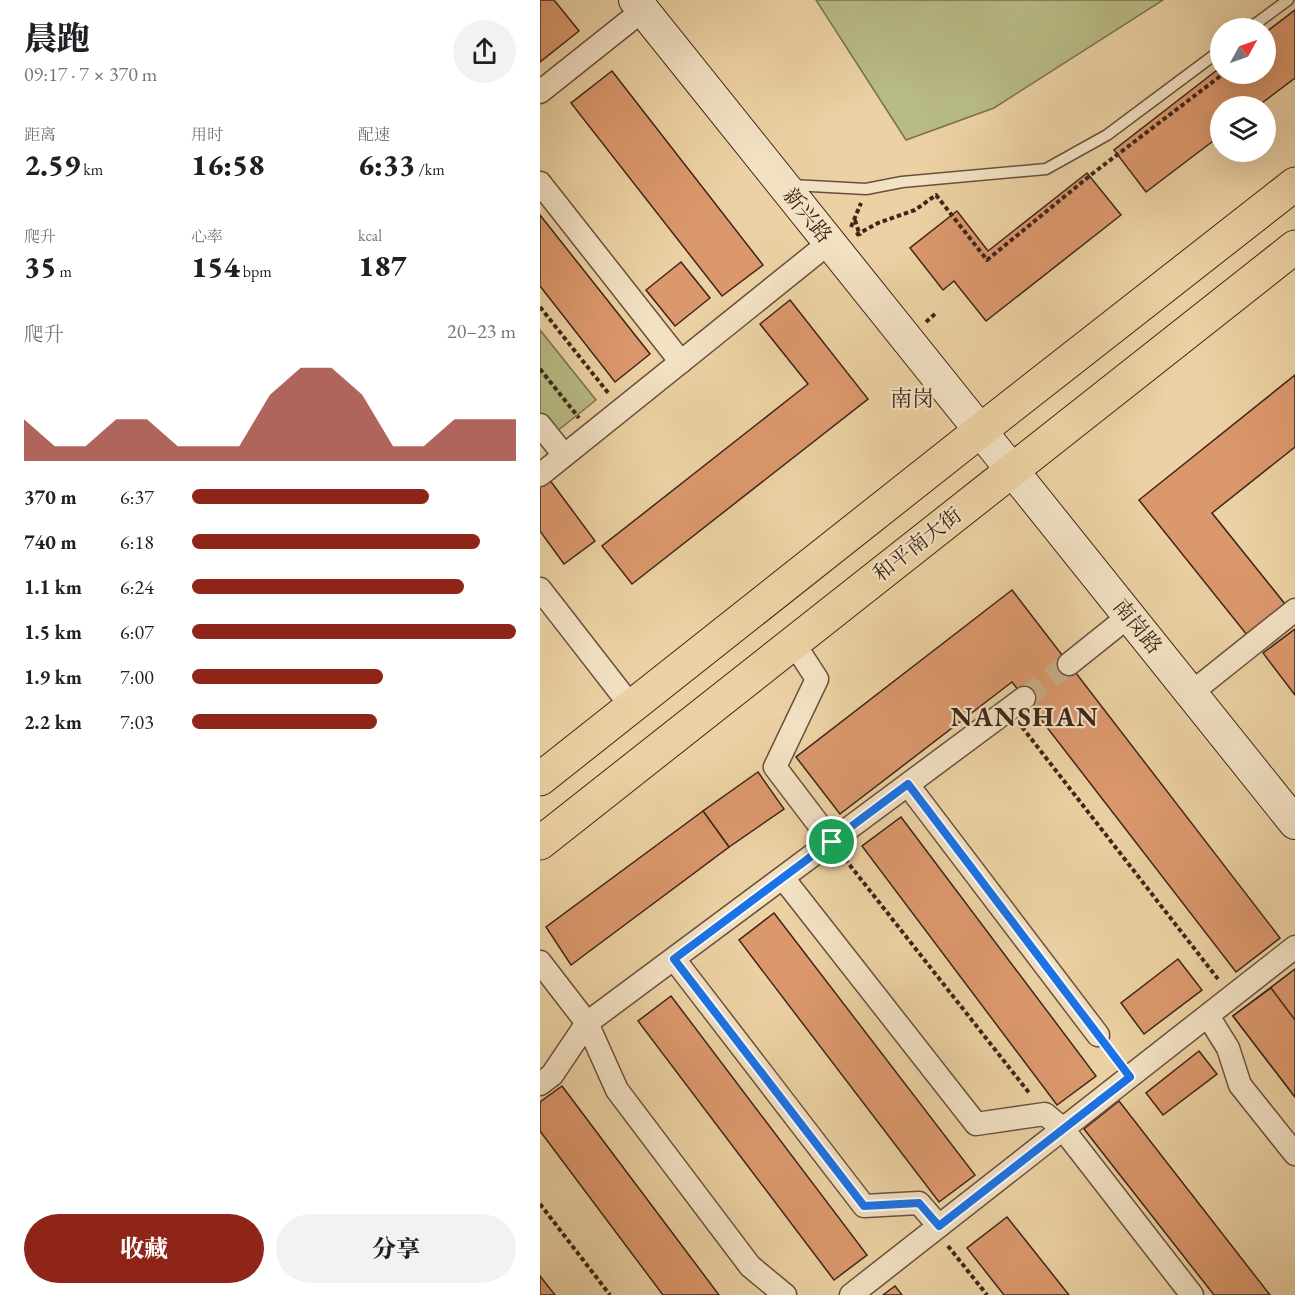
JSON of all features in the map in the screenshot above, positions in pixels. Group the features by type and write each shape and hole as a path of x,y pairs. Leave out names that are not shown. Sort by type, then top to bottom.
{"main road":[{"path":"540,779 1295,184"},
{"name":"和平南大街","path":"540,843 1295,247"}],"street":[{"path":"540,92 639,5"},
{"name":"新兴路","path":"639,5 784,185 837,245 981,430"},
{"path":"540,183 681,362"},
{"path":"540,475 681,362 837,245"},
{"path":"540,425 564,455"},
{"name":"南岗路","path":"981,430 1295,823"},
{"path":"540,589 631,706"},
{"path":"1191,693 1295,610"},
{"path":"1069,664 1129,615"},
{"path":"793,642 817,679 775,766 832,842"},
{"path":"540,1084 552,1075 588,1023 1016,704"},
{"path":"908,784 1098,1035"},
{"path":"783,878 976,1124 1046,1114 1063,1129 1192,1295"},
{"path":"851,1295 1295,947"},
{"path":"674,959 864,1206 919,1203 937,1227"},
{"path":"540,962 588,1023 617,1090 750,1266 785,1295"},
{"path":"1208,1016 1228,1048 1240,1085 1295,1154"}],"lane":[{"path":"1264,18 1288,0"},
{"path":"784,185 866,189 913,181 1046,169 1107,135 1210,58"}],"path":[{"path":"837,245 878,224 915,210 936,195 987,260 1092,174 1210,84"},
{"path":"837,245 866,189"},
{"path":"540,308 621,410"},
{"path":"540,369 591,434"},
{"path":"1016,704 1204,960"},
{"path":"832,842 1046,1114"},
{"path":"540,1204 610,1295"},
{"path":"937,1227 987,1295"}],"green space":[{"path":"816,0 1163,0 994,108 906,140"},
{"path":"540,330 596,400 556,432 540,413"}],"building":[{"path":"540,0 554,0 579,31 540,62"},
{"path":"1295,10 1295,78 1271,96 1210,96 1210,143 1146,192 1114,150 1210,76 1210,84 1276,84 1276,24"},
{"path":"612,71 763,265 722,296 571,103"},
{"path":"1087,173 1121,215 986,321 954,281 943,290 910,248 957,211 988,251"},
{"path":"540,215 650,354 615,382 540,286"},
{"path":"681,262 710,298 675,326 646,290"},
{"path":"790,300 868,399 632,584 602,546 808,384 760,324"},
{"path":"1295,375 1295,447 1212,513 1285,604 1247,635 1139,500"},
{"path":"549,479 595,541 564,564 540,531 540,486"},
{"path":"1012,590 1280,938 1236,972 1012,682 840,814 796,757"},
{"path":"1295,629 1295,695 1263,653"},
{"path":"758,772 784,809 729,847 703,811"},
{"path":"703,811 729,847 571,965 546,927"},
{"path":"901,817 1096,1076 1057,1105 862,846"},
{"path":"774,913 975,1175 939,1202 739,940"},
{"path":"1178,959 1202,990 1144,1034 1121,1003"},
{"path":"1295,969 1295,1097 1233,1016"},
{"path":"1271,988 1295,1020 1295,1097 1233,1016"},
{"path":"671,996 867,1255 834,1280 638,1021"},
{"path":"1199,1051 1217,1074 1163,1115 1146,1093"},
{"path":"562,1086 719,1295 663,1295 540,1131 540,1102"},
{"path":"1119,1101 1270,1295 1214,1295 1084,1129"},
{"path":"1007,1217 1069,1295 1004,1295 967,1248"},
{"path":"540,1276 555,1295 540,1295"},
{"path":"895,1286 902,1295 883,1295"}],"tunnel":[{"path":"1024,698 1069,664"}],"district":[{"name":"南岗","path":"912,398"},
{"name":"NANSHAN","path":"1025,716"}],"route":[{"path":"908,784 1130,1077 939,1226 919,1203 864,1206 674,959 832,842 908,784"}]}
